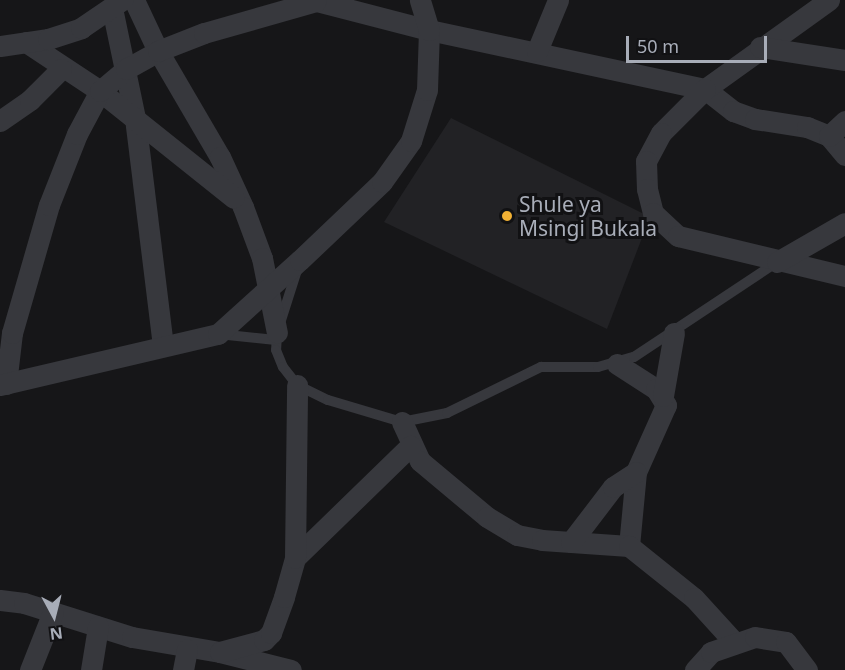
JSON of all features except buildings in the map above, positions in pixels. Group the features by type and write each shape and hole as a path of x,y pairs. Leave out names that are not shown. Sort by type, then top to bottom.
{"street":[{"path":"134,0 158,51 195,109 243,207 268,289 277,336"},
{"path":"420,0 429,30 427,90 411,141 382,182 300,260 218,334 3,384 12,333 49,205 100,91 126,69 158,51 204,33 327,1 429,30 537,51 705,89 734,111 755,119 807,127 829,136 845,155"},
{"path":"537,51 558,0"},
{"path":"822,1 705,89 661,133 646,162 653,213 678,236 777,262 845,276"},
{"path":"0,46 81,28 117,4 135,118 163,345"},
{"path":"26,42 61,69 100,91 243,207"},
{"path":"760,47 845,60"},
{"path":"0,121 30,100 61,69"},
{"path":"829,136 845,121"},
{"path":"777,262 845,223"},
{"path":"629,546 636,472 663,413 663,396 674,333"},
{"path":"617,364 663,396"},
{"path":"220,652 264,640 271,633 295,558 297,385"},
{"path":"402,422 410,446 437,478 517,535 629,546 694,598 734,642"},
{"path":"295,558 410,446"},
{"path":"571,542 613,487 636,472"},
{"path":"0,600 53,612 98,627 187,649 220,652 278,668 271,633"},
{"path":"30,670 53,612"},
{"path":"91,670 98,627"},
{"path":"695,670 711,652 734,642 755,637 786,642 807,670"},
{"path":"183,670 187,649"}],"lane":[{"path":"300,260 277,336 284,368 297,385 328,400 402,422 447,413 541,367 617,364 674,333 777,262"},
{"path":"218,334 277,336"}],"shaded area":[{"path":"451,118 650,217 607,329 384,222"}],"place":[{"name":"Shule ya Msingi Bukala","path":"507,216"}]}
